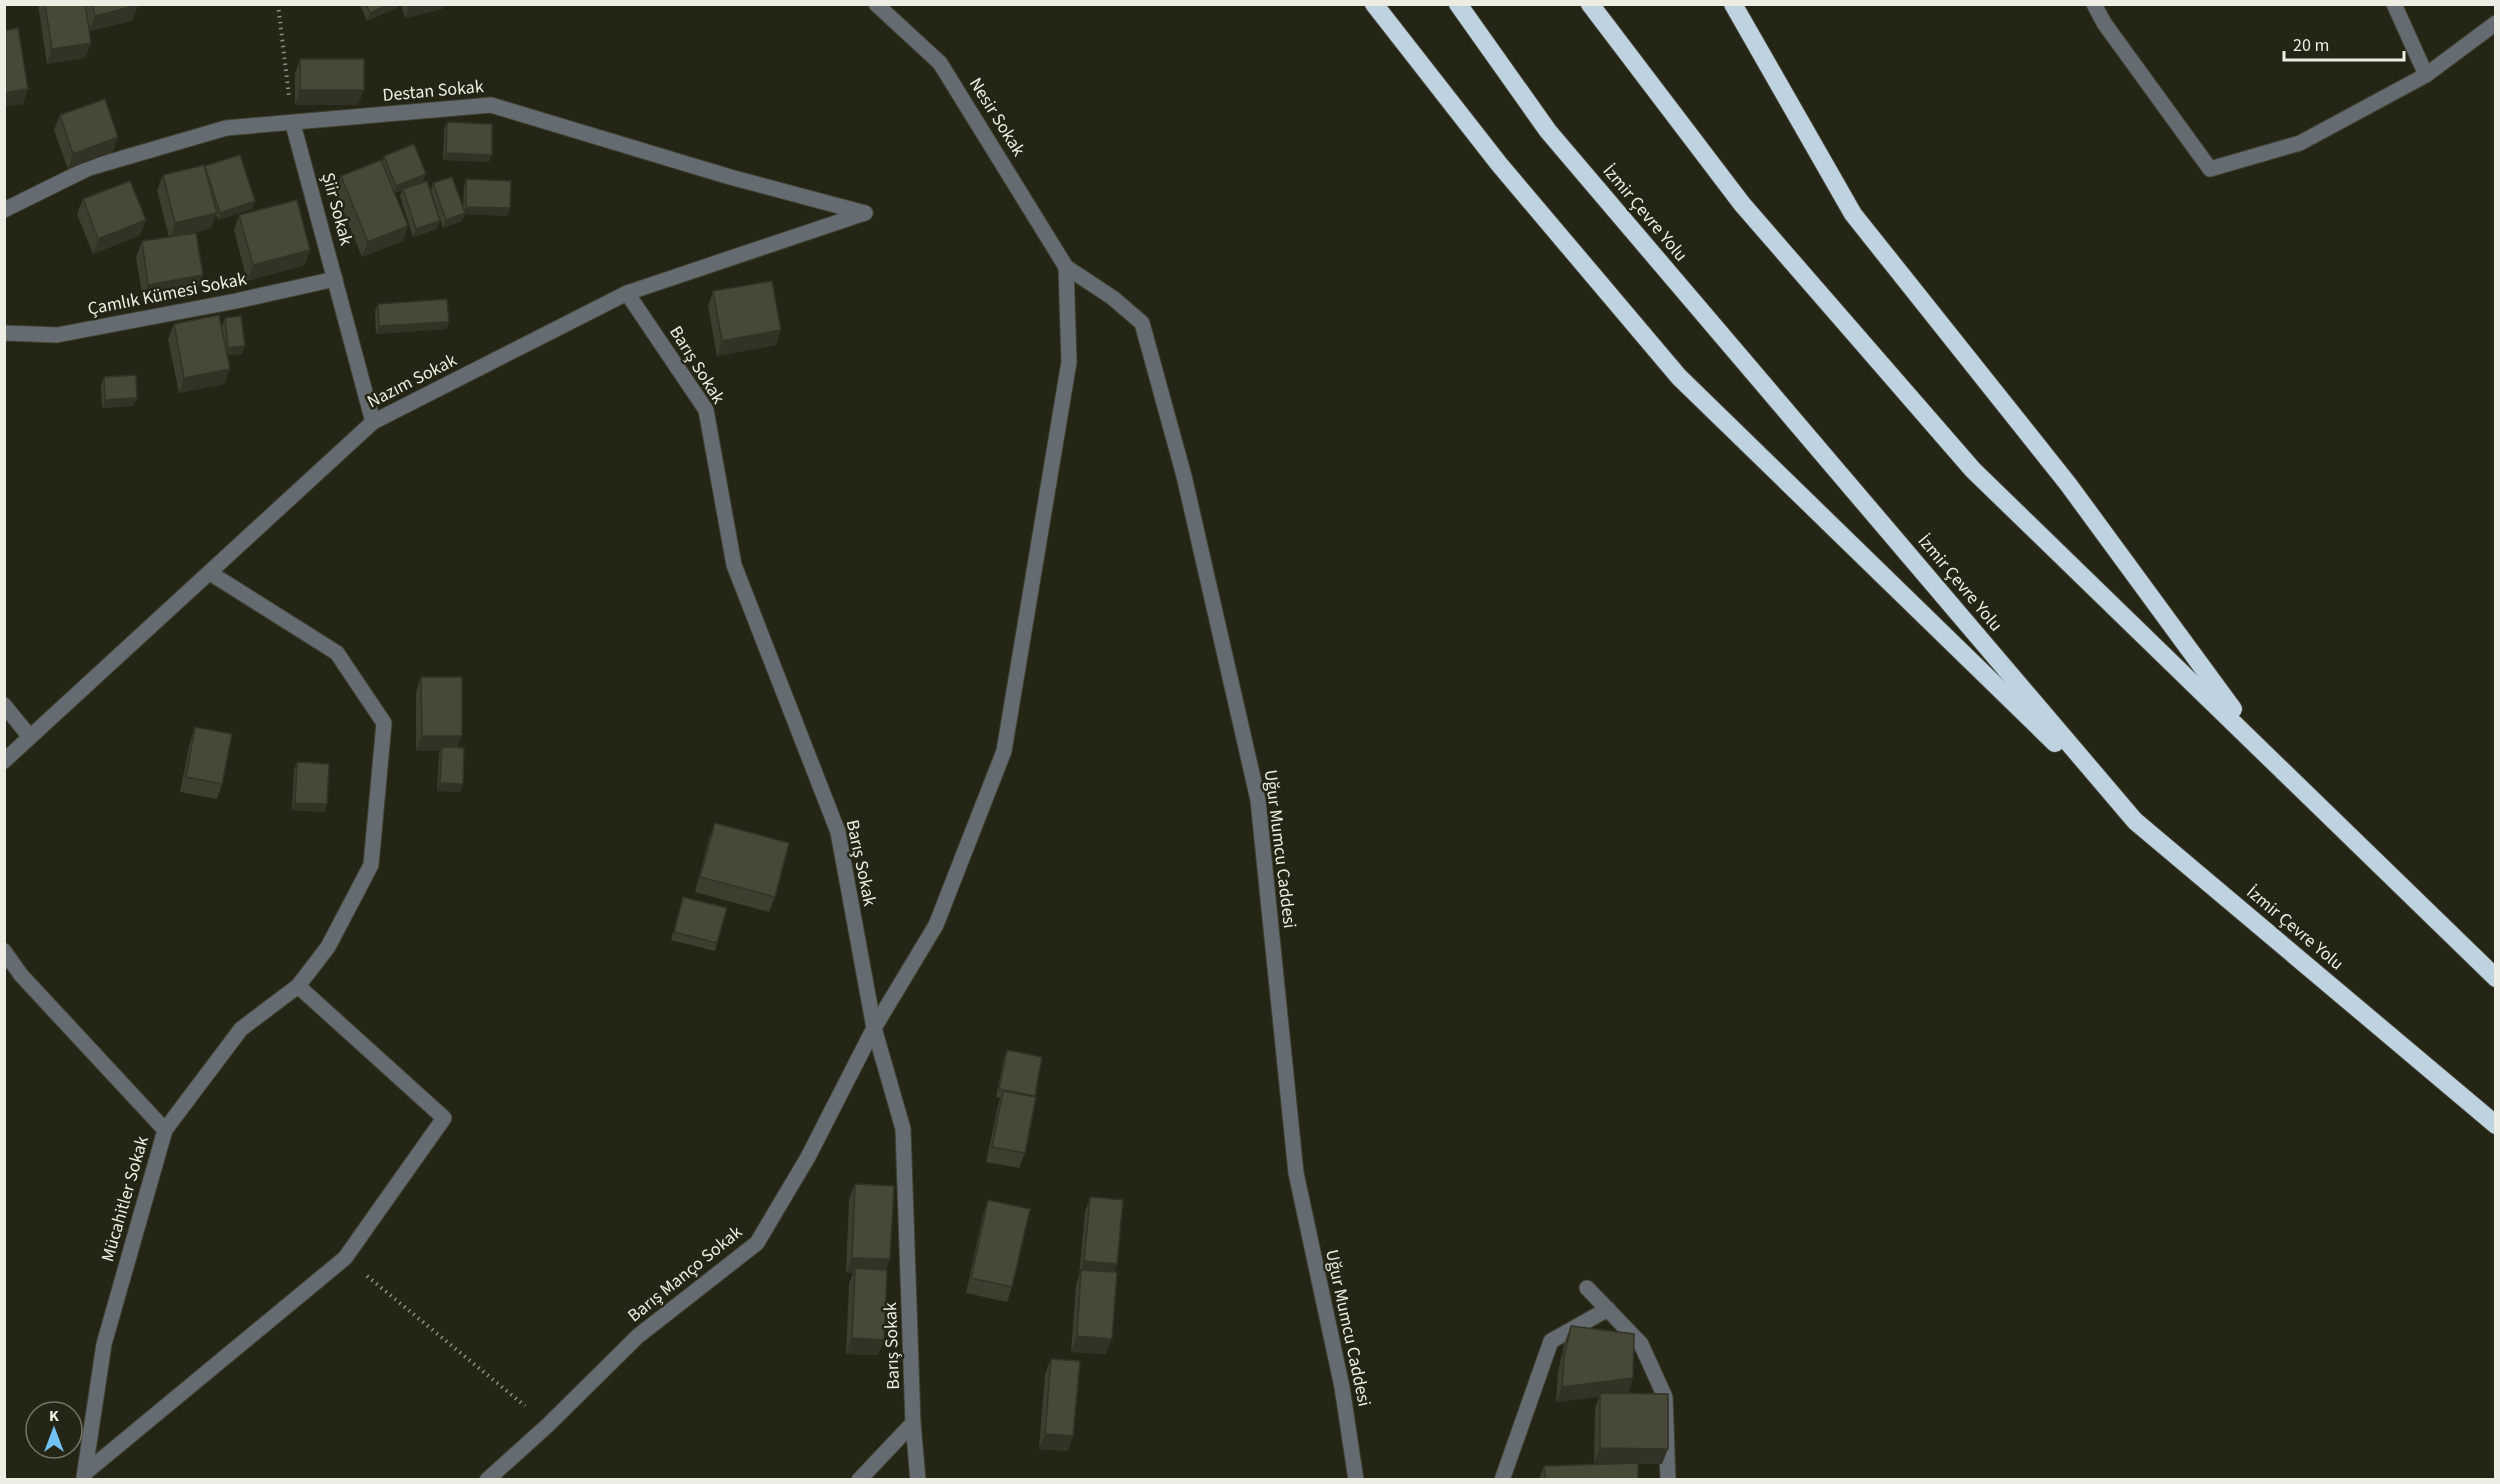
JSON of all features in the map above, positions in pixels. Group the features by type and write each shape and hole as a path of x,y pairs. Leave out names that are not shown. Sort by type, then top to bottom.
{"highway":[{"path":"1374,4 1499,164 1679,377 2134,821"},
{"name":"İzmir Çevre Yolu","path":"1458,4 1548,131 2134,821 2496,1125"},
{"path":"1590,4 1742,204 1973,470 2496,978"},
{"path":"1733,4 1853,214 2068,484 2262,750"}],"street":[{"name":"Nesir Sokak","path":"876,4 940,63 1066,267"},
{"path":"2094,4 2104,23 2210,169 2300,143 2426,75 2496,23"},
{"path":"2394,4 2426,75"},
{"name":"Destan Sokak","path":"4,210 89,168 226,128 293,124 490,105 730,177 865,213"},
{"name":"Şiir Sokak","path":"293,124 373,422"},
{"name":"Nazım Sokak","path":"4,761 373,422 627,293 865,213"},
{"name":"Barış Manço Sokak","path":"487,1479 548,1425 638,1336 757,1243 808,1156 874,1028 936,925 1004,751 1069,362 1066,267"},
{"name":"Uğur Mumcu Caddesi","path":"1066,267 1113,298 1142,323 1184,476 1258,800 1296,1173 1342,1387 1356,1479"},
{"name":"Çamlık Kümesi Sokak","path":"4,333 57,335 237,301 335,279"},
{"name":"Barış Sokak","path":"627,293 706,410 734,565 838,832 874,1028 903,1129 913,1423 918,1479"},
{"path":"165,1131 241,1029 298,986 328,947 371,865 384,723 338,653 210,573"},
{"path":"4,705 30,737"},
{"name":"Mücahitler Sokak","path":"4,951 21,975 165,1131 104,1344 84,1476"},
{"path":"84,1476 345,1258 444,1118 298,986"},
{"path":"1587,1288 1641,1344 1665,1397 1668,1479"},
{"path":"1502,1479 1551,1341 1608,1309"},
{"path":"859,1479 913,1423"}],"path":[{"path":"278,4 293,124"},
{"path":"345,1258 548,1425"}],"building":[{"path":"45,4 85,4 91,43 52,49"},
{"path":"92,4 138,4 138,5 95,16"},
{"path":"366,4 389,4 370,13"},
{"path":"18,28 28,89 4,93 4,31"},
{"path":"300,59 364,59 364,90 300,90"},
{"path":"105,99 118,137 73,154 60,115"},
{"path":"447,122 492,124 492,155 446,153"},
{"path":"414,144 426,174 396,186 384,156"},
{"path":"240,155 255,201 220,213 205,166"},
{"path":"381,160 408,226 368,242 341,176"},
{"path":"204,165 217,213 175,223 163,175"},
{"path":"452,177 465,213 446,220 433,183"},
{"path":"466,179 511,181 510,208 466,207"},
{"path":"130,181 146,220 98,239 83,199"},
{"path":"427,181 440,221 416,229 403,189"},
{"path":"297,200 310,250 253,265 239,215"},
{"path":"196,233 203,275 148,285 142,241"},
{"path":"772,281 781,330 722,341 713,291"},
{"path":"447,299 449,322 379,326 378,304"},
{"path":"219,315 230,369 184,378 174,324"},
{"path":"241,316 245,346 228,348 225,318"},
{"path":"136,375 137,398 105,400 104,377"},
{"path":"421,677 462,677 462,736 422,736"},
{"path":"195,727 232,734 222,784 186,777"},
{"path":"442,747 464,748 463,784 440,783"},
{"path":"297,762 329,764 327,804 295,803"},
{"path":"715,823 789,843 775,897 700,877"},
{"path":"683,897 727,908 717,943 674,932"},
{"path":"1007,1050 1042,1057 1035,1096 999,1089"},
{"path":"1003,1091 1036,1097 1025,1153 992,1147"},
{"path":"855,1184 894,1186 890,1259 852,1258"},
{"path":"1090,1197 1123,1200 1117,1264 1084,1261"},
{"path":"988,1200 1030,1209 1012,1287 971,1278"},
{"path":"855,1268 887,1270 884,1340 852,1338"},
{"path":"1081,1270 1117,1272 1112,1339 1077,1336"},
{"path":"1571,1326 1634,1334 1633,1378 1562,1387 1564,1357"},
{"path":"1051,1359 1080,1361 1073,1436 1045,1434"},
{"path":"1600,1393 1668,1394 1668,1449 1600,1448"},
{"path":"1638,1463 1638,1479 1545,1479 1544,1466"}]}
